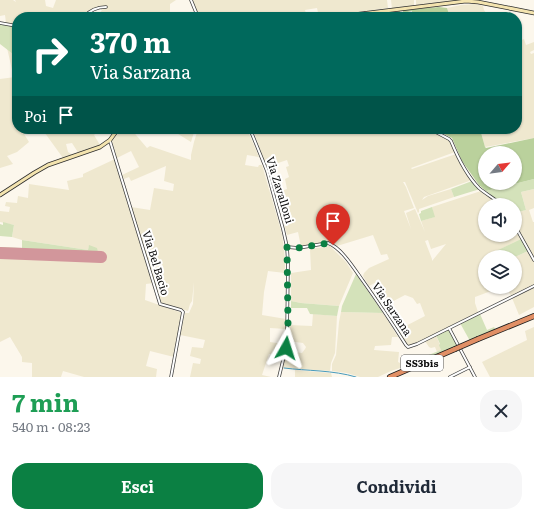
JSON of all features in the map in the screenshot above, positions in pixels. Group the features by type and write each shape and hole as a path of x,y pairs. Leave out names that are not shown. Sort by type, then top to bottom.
{"highway":[{"name":"SS3bis","path":"395,377 534,317"},
{"name":"SS3bis","path":"390,377 455,350"}],"main road":[{"path":"381,12 466,1 478,1 534,13"},
{"path":"0,195 48,165 100,147 110,140 114,134"}],"street":[{"path":"191,0 196,12"},
{"path":"89,12 94,9 106,7"},
{"path":"0,23 12,25"},
{"name":"Via Zavalloni","path":"252,134 267,172 287,247 287,335 286,348 279,377"},
{"path":"440,134 449,139 460,162 473,181 480,189 492,198"},
{"name":"Via Bel Bacio","path":"110,140 160,304 181,310 183,312 171,377"},
{"path":"522,239 534,260"},
{"name":"Via Sarzana","path":"287,247 298,248 328,243 333,245 353,267 386,312 408,347 417,344 534,286"},
{"path":"449,328 475,377"},
{"path":"450,377 470,367"}],"shaded area":[{"path":"0,0 13,0 16,2 15,0 45,0 46,6 53,8 56,0 176,0 170,4 170,12 100,12 102,10 98,7 91,12 12,12 12,25 6,23 5,15 0,16"},
{"path":"192,0 387,0 388,8 361,12 318,12 317,8 305,10 306,12 197,12"},
{"path":"391,0 414,0 414,6 392,9"},
{"path":"416,0 462,0 416,5"},
{"path":"475,4 483,6 485,12 448,12 447,8"},
{"path":"524,39 526,45 534,42 534,50 530,52 531,54 534,53 534,138 485,146 481,134 522,134 522,40"},
{"path":"7,48 12,52 12,70"},
{"path":"12,77 12,134 24,134 29,142 17,152 7,156 13,164 0,168 0,79"},
{"path":"46,134 95,134 94,135 100,145 85,150 79,154 72,143 66,144 68,152 71,156 63,158"},
{"path":"117,134 135,134 147,148 150,146 191,160 196,134 249,134 259,157 247,155 245,165 258,167 259,165 262,165 282,234 285,259 285,273 268,271 264,292 262,315 286,319 286,329 270,328 270,342 283,344 282,355 269,354 262,375 271,377 190,377 193,363 200,364 201,359 190,356 192,347 203,348 205,340 180,335 185,313 189,313 193,304 194,282 192,301 188,311 161,303 154,283 146,284 145,300 182,313 174,357 150,351 146,366 157,369 156,377 84,377 63,371 61,377 32,377 32,363 22,362 22,357 10,337 0,342 0,255 102,260 100,253 89,246 88,250 22,240 12,237 14,225 0,222 0,211 9,212 10,207 5,206 6,202 17,203 18,196 28,198 29,184 69,190 67,181 83,177 83,174 115,159 146,256 131,207 150,210 154,188 173,191 174,184 164,181 166,166 131,181 129,177 124,179 122,175 139,167 131,151 117,158 112,141"},
{"path":"178,134 193,134 191,142"},
{"path":"255,134 437,134 448,140 455,152 411,168 412,169 456,154 472,180 424,197 422,200 428,196 451,189 454,197 419,209 418,213 405,182 403,182 414,208 404,211 411,229 406,213 415,209 425,232 421,221 434,217 432,207 481,191 491,198 478,198 478,242 515,242 499,250 478,250 478,294 483,294 475,297 478,312 411,346 407,345 398,330 425,316 420,303 417,304 413,298 405,295 384,306 371,288 381,283 378,281 369,286 363,276 364,273 369,268 389,259 387,254 381,255 373,235 337,246 331,243 323,243 301,247 298,232 287,235 276,193 287,189 285,179 289,177 286,167 289,166 287,160 266,167","holes":["428,240 431,249 446,244 432,261 425,241"]},
{"path":"534,189 534,208 529,210 534,222 534,258 522,237 522,211 526,210 521,192"},
{"path":"330,246 346,262 353,273 339,306 291,301 291,273 311,270 310,249"},
{"path":"528,251 534,262 534,285 522,291 522,254"},
{"path":"534,288 534,307 519,315 512,298"},
{"path":"341,312 383,313 398,337 392,337 391,345 375,346 374,350 399,352 398,362 400,363 400,368 378,377 360,377 332,371 332,364 336,355"},
{"path":"313,314 337,316 335,353 330,371 282,368 285,354 287,352 302,353 306,347 303,343 287,341 289,325 312,326"},
{"path":"534,327 534,377 490,377 482,362 527,340 525,331"},
{"path":"436,335 441,350 437,352 435,347 429,347 425,341"},
{"path":"295,370 331,373 332,377 295,377"}],"green space":[{"path":"439,7 447,8 448,12 403,12 403,10"},
{"path":"0,23 12,26 12,53 0,44"},
{"path":"444,134 481,134 485,146 478,146 478,184 462,161 452,138"},
{"path":"534,138 534,179 522,182 522,146 496,146"},
{"path":"534,179 534,189 521,192 526,210 522,211 522,198 494,198 486,191 522,190 522,182"},
{"path":"472,181 478,187 478,190 454,197 451,189"},
{"path":"432,207 435,217 421,221 419,214 421,211"},
{"path":"3,222 14,225 12,237 0,236 0,224 3,225"},
{"path":"22,240 88,250 89,245 97,248 101,256 0,251 0,247 22,248"},
{"path":"522,241 528,251 522,254 522,250 498,250 515,242 522,242"},
{"path":"356,274 383,313 341,312 342,306"},
{"path":"291,301 339,306 337,316 310,314 307,308 291,308"},
{"path":"480,314 487,330 494,327 496,330 470,341 460,323"},
{"path":"448,329 458,347 412,366 411,362 441,350 436,335"}],"waterway":[{"path":"284,368 329,372 356,377"}],"runway":[{"path":"0,253 101,257"}],"route":[{"path":"286,348 288,324 287,247 298,248 328,243 333,245"}]}
